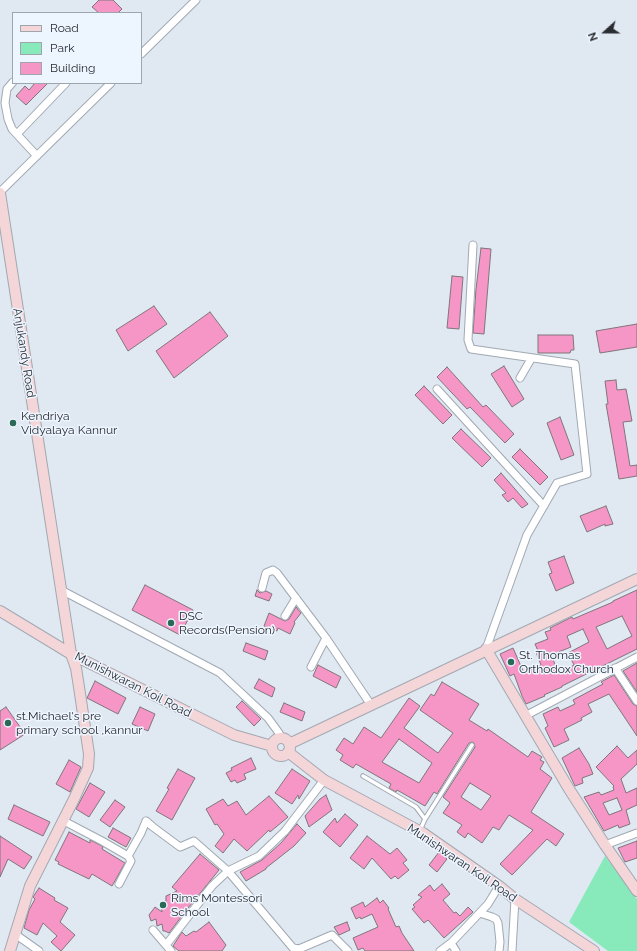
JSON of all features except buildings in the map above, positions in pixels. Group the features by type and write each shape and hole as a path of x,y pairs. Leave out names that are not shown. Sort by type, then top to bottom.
{"street":[{"path":"142,53 196,0"},
{"path":"12,83 7,90 4,103 12,129 37,156"},
{"path":"17,134 65,84"},
{"path":"0,193 110,84"},
{"name":"Anjukandy Road","path":"0,193 61,590 87,730 89,760 88,768 30,886 10,951"},
{"path":"473,245 468,340 471,349 531,359 575,364 587,474 558,483 527,535 486,649 525,716 605,845 637,891"},
{"path":"520,378 531,359"},
{"path":"437,389 544,506"},
{"path":"262,588 266,573 273,570 277,573 326,638 371,705"},
{"path":"288,748 285,739 280,738 274,741 272,746 273,751 277,755 283,755 288,748 371,705 486,649 637,579"},
{"path":"61,590 220,673 268,718 280,733 280,738"},
{"path":"286,616 296,598"},
{"name":"Munishwaran Koil Road","path":"0,611 72,654 234,735 272,746"},
{"path":"312,667 326,638"},
{"path":"525,716 637,657"},
{"path":"615,668 637,701"},
{"name":"Munishwaran Koil Road","path":"288,748 324,780 419,831 499,886 515,900 594,951"},
{"path":"166,944 212,886 228,871 260,856 285,831 324,780"},
{"path":"62,820 102,840 128,856 130,861 119,884"},
{"path":"128,856 146,821 180,847 194,841 228,871 293,948 299,949 332,935 348,951"},
{"path":"605,845 637,833"},
{"path":"440,951 451,943 480,913 488,904 499,886"},
{"path":"512,951 515,900"},
{"path":"480,913 492,917 498,923 500,942 499,951"},
{"path":"153,930 171,951"},
{"path":"15,934 39,951"},
{"path":"451,943 456,951"}],"lane":[{"path":"419,831 472,745"},
{"path":"363,776 416,807 425,819"}],"green space":[{"path":"605,856 637,899 637,951 608,951 569,922"}],"place":[{"name":"Kendriya Vidyalaya Kannur","path":"13,423"},
{"name":"DSC Records(Pension)","path":"171,623"},
{"name":"St. Thomas Orthodox Church","path":"511,662"},
{"name":"st.Michael's pre primary school ,kannur","path":"8,723"},
{"name":"Rims Montessori School","path":"163,905"}]}
